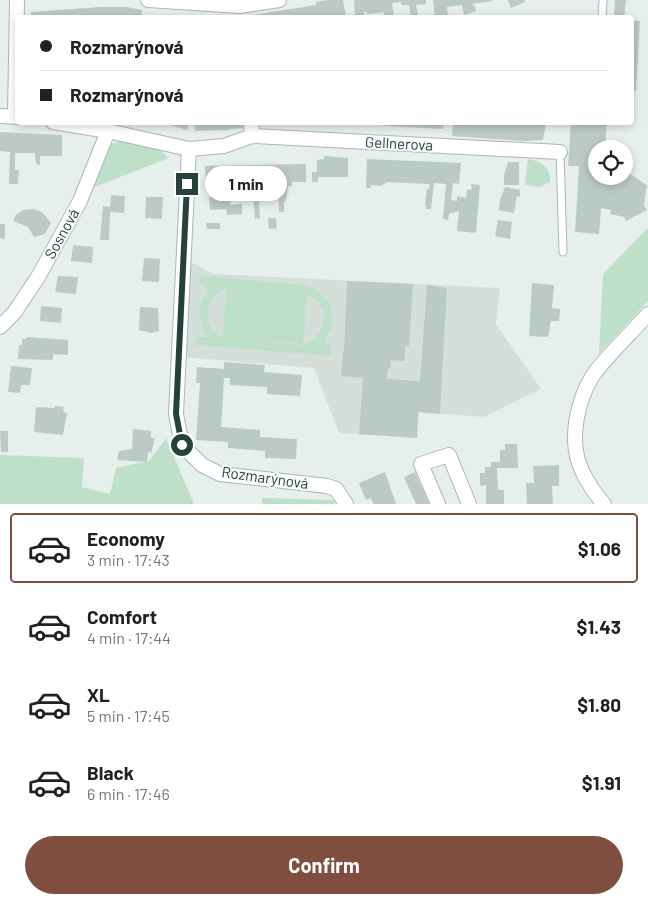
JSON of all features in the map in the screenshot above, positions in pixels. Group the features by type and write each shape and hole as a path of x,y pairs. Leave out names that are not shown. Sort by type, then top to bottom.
{"street":[{"path":"17,0 17,15"},
{"path":"148,0 241,12 260,2 279,0"},
{"path":"0,116 15,117"},
{"path":"71,125 189,149 224,146 251,129"},
{"name":"Gellnerova","path":"251,129 560,152"},
{"name":"Sosnová","path":"0,327 14,313 38,277 80,201 108,131"},
{"name":"Rozmarýnová","path":"189,149 176,414 182,445 202,465 220,474 327,486 336,489 346,504"},
{"path":"604,504 591,490 576,451 578,414 583,395 596,372 648,314"},
{"path":"438,504 421,464 448,455 469,504"}],"lane":[{"path":"602,15 603,0"},
{"path":"560,152 563,252"}],"shaded area":[{"path":"187,260 213,274 500,288 496,324 541,389 484,417 419,412 417,438 339,433 314,368 183,357"}],"green space":[{"path":"120,141 160,150 169,158 89,189 109,145"},
{"path":"528,159 537,161 545,166 549,173 550,182 540,187 525,185"},
{"path":"648,228 648,301 599,354 603,274"},
{"path":"201,276 306,285 314,289 327,300 332,315 330,332 325,340 331,347 330,356 195,345 196,337 208,337 204,331 199,314 201,302 208,290 200,284","holes":["226,288 223,337 215,333 210,326 208,312 213,298","307,294 316,299 324,313 321,330 316,337 303,344","224,338 303,344 300,345"]},
{"path":"166,438 194,504 0,504 0,455 84,458 82,487 110,494 116,468 149,461"},
{"path":"262,498 333,500 335,504 262,504"}],"building":[{"path":"343,0 346,15 252,15 316,5 316,2"},
{"path":"354,0 426,0 426,4 416,5 418,15 411,15 409,5 401,5 401,2 392,3 394,15 384,15 384,12 367,14 367,12 364,12 364,15 355,15"},
{"path":"433,0 492,0 471,4 475,6 476,11 464,15 462,5 447,7 448,15 435,15"},
{"path":"508,0 525,0 525,2 511,8"},
{"path":"615,0 626,0 624,15 614,15"},
{"path":"127,7 142,10 142,15 31,15 31,12"},
{"path":"634,20 640,21 636,91 634,91"},
{"path":"170,125 188,125 187,130"},
{"path":"194,125 242,125 243,128 229,130 195,131"},
{"path":"388,125 444,125 443,129"},
{"path":"453,125 546,125 543,140 524,141 452,136"},
{"path":"571,125 607,125 606,140 588,140 588,185 633,185 633,176 648,186 644,206 647,210 626,221 624,217 610,214 611,210 601,208 599,234 575,232 579,166 568,166"},
{"path":"0,132 62,135 62,156 40,156 40,165 36,164 35,153 15,153 15,170 19,170 18,184 9,184 10,152 0,151"},
{"path":"324,156 348,158 348,177 318,177 318,182 312,182 312,172 317,172 317,160 324,159"},
{"path":"367,159 461,163 459,184 453,183 451,200 457,201 457,196 466,198 467,190 472,189 471,184 480,185 476,233 457,231 459,211 449,214 448,220 443,219 446,184 434,183 431,209 426,209 425,204 427,189 429,189 430,184 387,182 381,186 371,185 371,188 366,188"},
{"path":"508,162 519,162 519,185 504,185 504,175"},
{"path":"306,164 306,182 292,182 292,186 288,186 286,201 284,201 284,212 279,212 278,184 258,185 260,218 255,219 253,190 241,190 241,185 232,186 230,205 242,204 242,214 227,215 226,209 210,210 209,197 222,196 222,184 206,183 205,166"},
{"path":"505,187 520,190 520,197 517,196 514,213 499,210 500,200"},
{"path":"111,195 125,196 124,213 110,212 109,240 100,240 103,206 110,207"},
{"path":"146,197 163,197 162,219 145,218"},
{"path":"33,209 42,212 51,223 45,234 34,237 28,227 13,221 16,215 23,210"},
{"path":"268,218 276,218 277,228 269,229"},
{"path":"498,220 512,222 510,239 495,236"},
{"path":"206,223 220,223 220,229 207,229"},
{"path":"0,224 5,224 5,239 0,238"},
{"path":"73,245 93,247 92,263 71,261"},
{"path":"144,258 160,259 159,282 142,281"},
{"path":"58,276 78,277 76,294 55,292"},
{"path":"347,281 413,284 409,346 405,346 405,361 389,360 391,361 387,379 420,381 427,285 447,288 440,414 418,412 417,438 359,434 363,378 341,376"},
{"path":"532,283 554,285 552,308 560,309 559,321 551,321 548,337 529,336"},
{"path":"41,306 62,308 61,323 40,321"},
{"path":"140,307 158,308 159,331 151,333 139,330"},
{"path":"26,337 68,340 68,355 53,354 53,360 18,359 19,345 22,345 22,339 26,339"},
{"path":"224,362 265,365 264,372 302,375 300,396 267,394 267,387 230,385 230,378 224,378 221,427 260,430 260,437 297,439 296,459 265,458 265,451 228,448 228,442 196,440 200,383 196,383 197,367 224,369"},
{"path":"11,366 32,368 30,385 21,385 20,393 8,392"},
{"path":"55,406 64,407 63,412 67,413 63,435 34,432 36,407 54,408"},
{"path":"133,429 151,431 151,438 155,438 151,453 148,452 147,462 117,460 119,451 132,449"},
{"path":"0,431 8,431 8,452 1,452"},
{"path":"505,444 517,444 518,468 497,468 498,490 504,490 504,504 486,504 486,485 480,486 480,473 485,473 485,467 491,467 491,462 500,462 500,450 505,450"},
{"path":"559,465 559,486 552,486 553,504 527,504 526,483 534,483 533,466"},
{"path":"385,472 396,504 373,504 371,498 366,500 359,483"},
{"path":"415,472 429,504 416,504 404,477"}],"route":[{"path":"182,445 176,414 187,184"}]}
